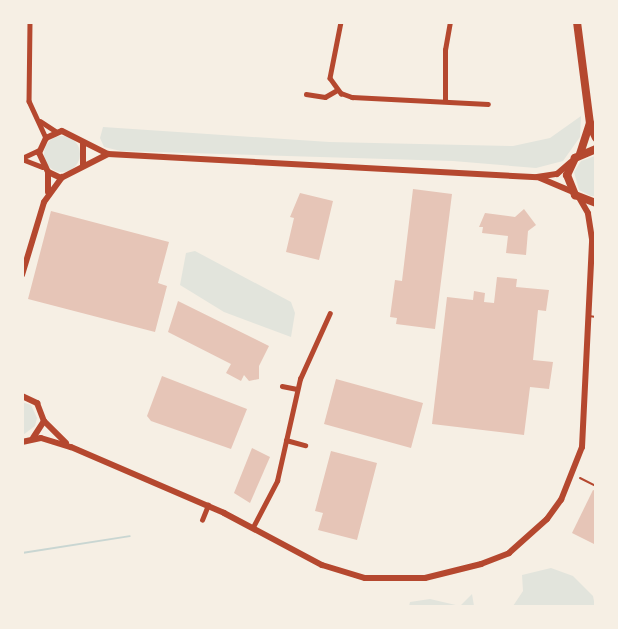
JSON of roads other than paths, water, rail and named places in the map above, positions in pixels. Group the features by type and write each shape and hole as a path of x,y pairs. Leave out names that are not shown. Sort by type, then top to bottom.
{"highway":[{"path":"577,22 590,123 596,138"},
{"path":"580,154 590,123"},
{"path":"596,149 580,154 571,162 567,175 571,190 580,199 596,203"}],"street":[{"path":"30,22 29,101 46,138"},
{"path":"341,22 330,78 337,90 352,97 488,104"},
{"path":"445,101 445,50 450,22"},
{"path":"306,94 325,97 337,90"},
{"path":"40,121 57,132 71,133 83,143 108,154 537,177 556,174 571,162"},
{"path":"22,159 39,150 46,138 57,132"},
{"path":"83,143 83,165"},
{"path":"22,275 48,192 39,150"},
{"path":"48,192 62,177 76,173 83,165 108,154"},
{"path":"22,159 62,177"},
{"path":"537,177 571,190"},
{"path":"22,442 33,438 71,447 208,505 322,565 378,580 404,581 455,572 509,553 547,519 574,474 584,430 592,316 592,239 588,213 580,199"},
{"path":"592,239 596,223"},
{"path":"253,527 277,481 297,389 330,313"},
{"path":"282,386 297,389"},
{"path":"24,395 39,405 44,421 71,447"},
{"path":"33,438 44,421"},
{"path":"286,440 305,445"},
{"path":"202,520 208,505"}],"lane":[{"path":"580,478 596,486"}],"waterway":[{"path":"22,553 130,536"}]}
